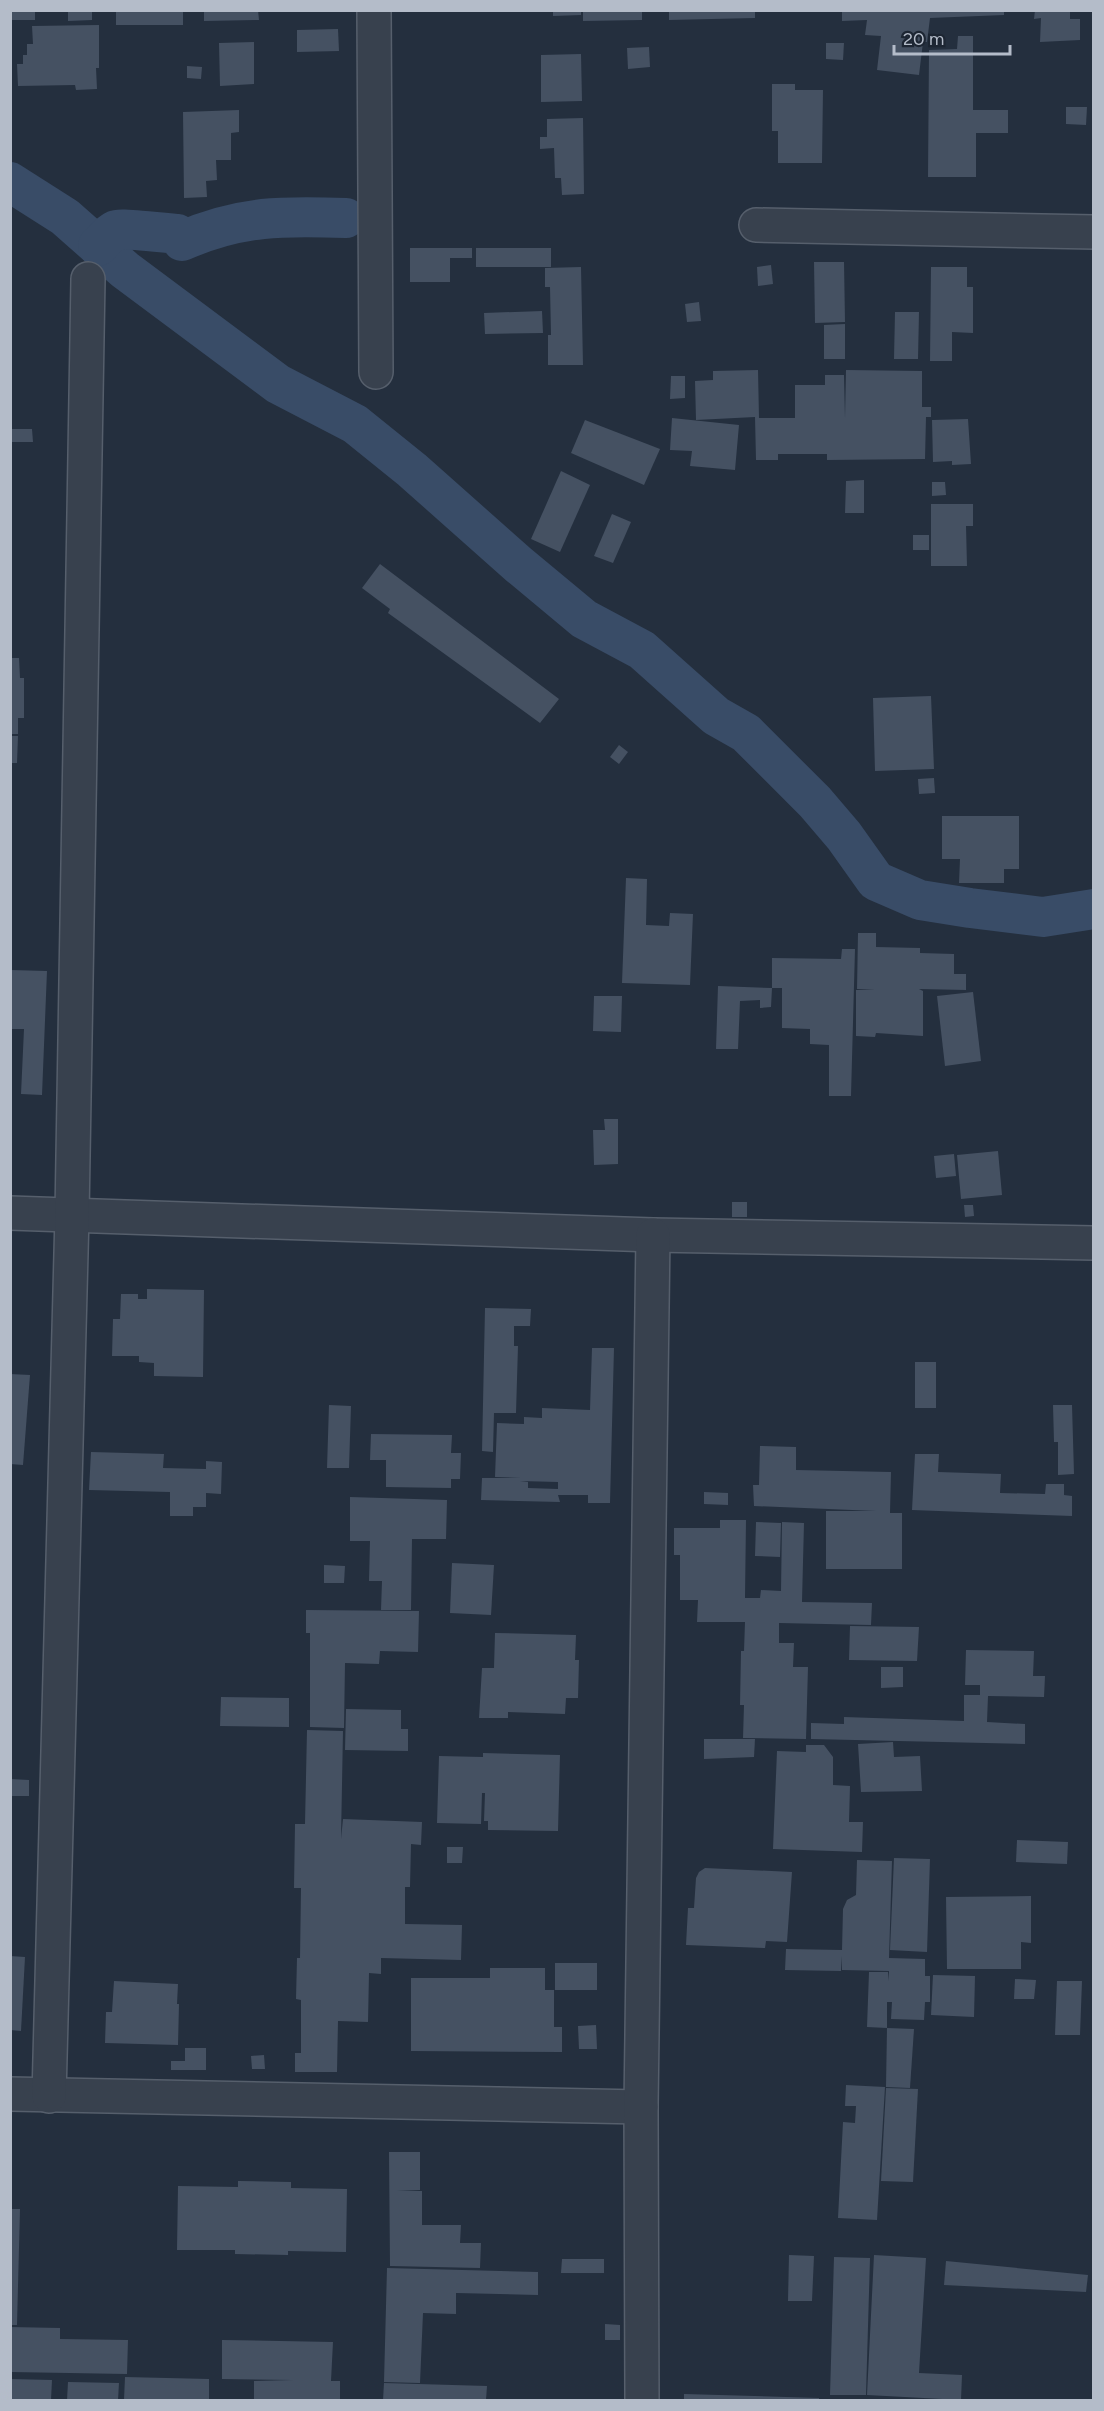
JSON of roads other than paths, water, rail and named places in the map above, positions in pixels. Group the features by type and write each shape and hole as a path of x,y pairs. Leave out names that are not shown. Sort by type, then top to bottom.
{"street":[{"path":"374,10 376,372"},
{"path":"756,225 1094,232"},
{"path":"49,2096 72,1215 88,279"},
{"path":"10,1213 653,1235 1094,1243"},
{"path":"642,2400 641,2107 653,1235"},
{"path":"10,2094 641,2107"}],"waterway":[{"path":"10,182 65,217 125,270 278,384 355,424 412,470 584,619 642,650 716,716 746,733 815,802 844,836 876,881 920,900 970,908 1043,917 1094,909"},
{"path":"98,246 116,230 177,234 182,241 224,226 263,219 346,218"}]}
